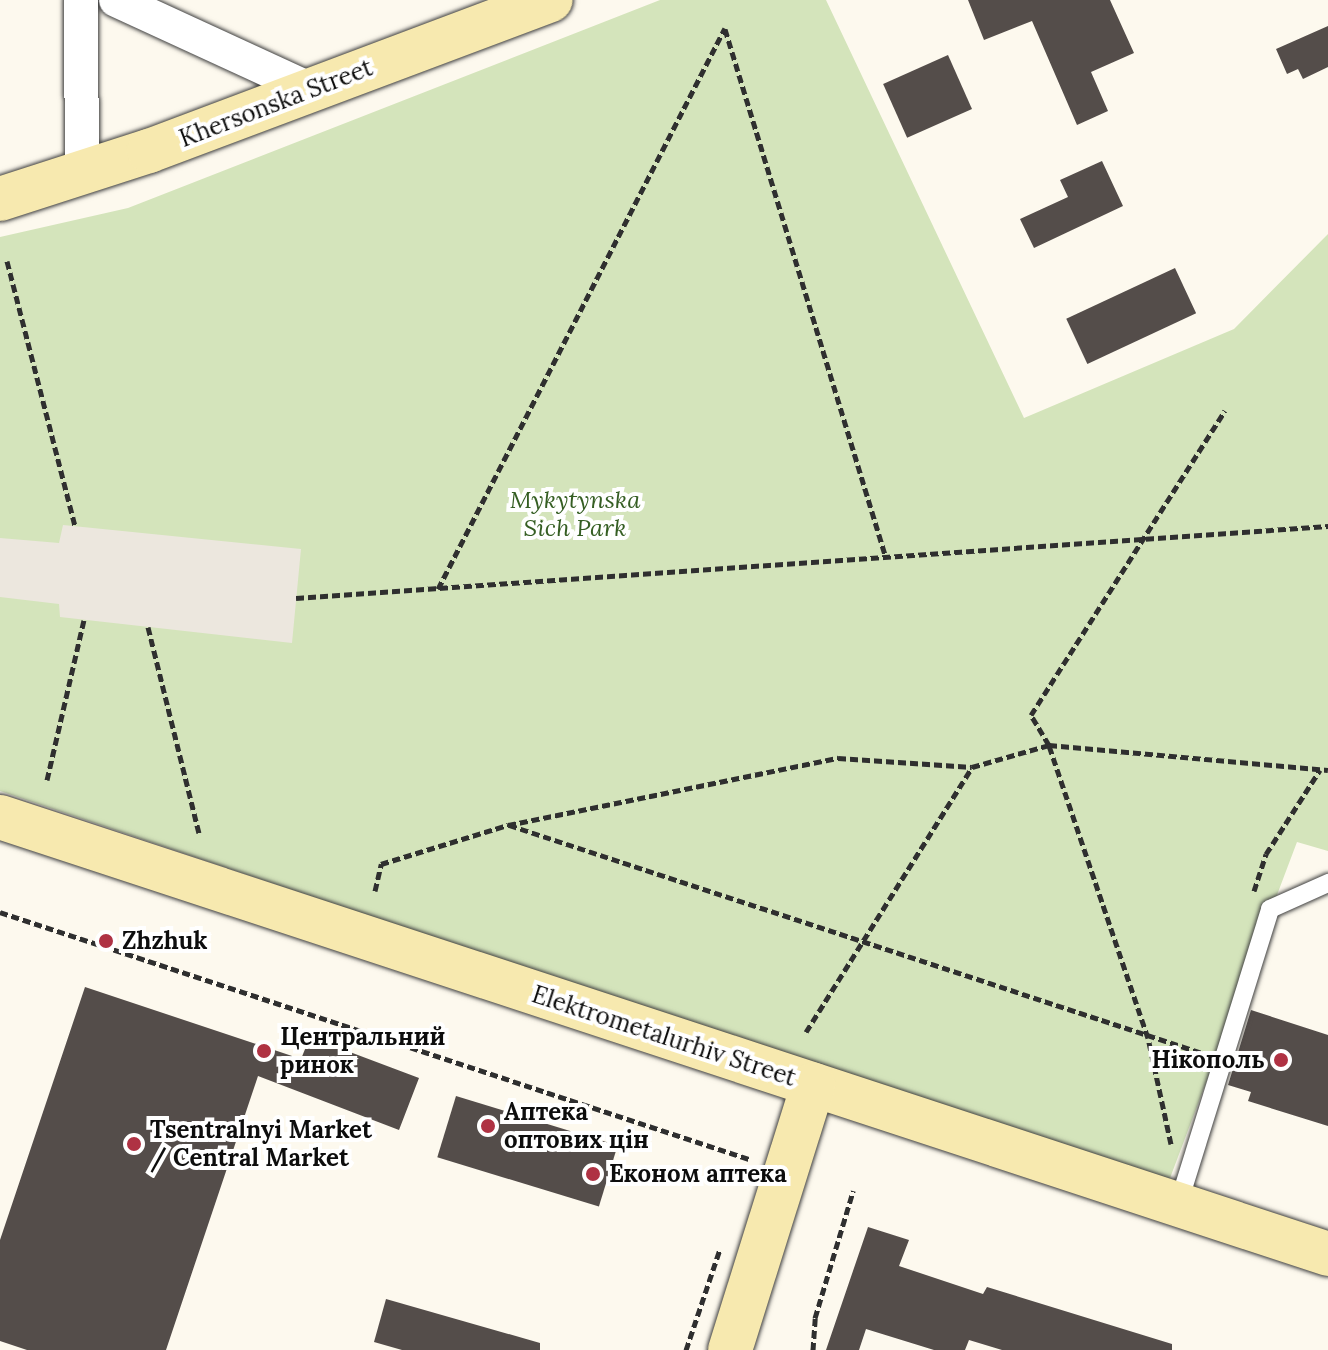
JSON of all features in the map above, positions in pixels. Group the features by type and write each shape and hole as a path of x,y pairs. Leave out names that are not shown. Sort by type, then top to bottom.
{"main road":[{"name":"Khersonska Street","path":"0,199 82,175 551,0"},
{"name":"Elektrometalurhiv Street","path":"0,817 1328,1254"},
{"path":"730,1350 813,1085"}],"street":[{"path":"81,0 82,175"},
{"path":"116,0 312,90"}],"lane":[{"path":"1178,1205 1270,909 1328,883"}],"path":[{"path":"438,590 725,28 886,558"},
{"path":"7,261 75,526"},
{"path":"1173,1153 1148,1038 1049,745 1031,715 1136,540 1225,411"},
{"path":"296,598 1328,526"},
{"path":"47,780 84,620"},
{"path":"148,627 199,833"},
{"path":"375,891 381,864 508,825 838,758 972,767 1049,745 1328,770"},
{"path":"806,1032 864,947 972,767"},
{"path":"508,825 864,947 1203,1054"},
{"path":"0,912 749,1159"},
{"path":"813,1350 815,1318 853,1191"}],"green space":[{"name":"Mykytynska Sich Park","path":"660,0 826,0 1024,418 1234,329 1328,234 1328,851 1297,842 1167,1186 0,791 0,237 128,208"}],"shaded area":[{"path":"63,525 301,549 292,643 60,617 59,604 0,597 0,538 59,543"}],"building":[{"path":"968,0 1110,0 1134,53 1091,72 1108,111 1077,125 1032,21 984,40"},
{"path":"1328,26 1328,67 1303,79 1298,69 1287,74 1276,49"},
{"path":"948,55 972,109 907,138 883,84"},
{"path":"1102,161 1123,206 1034,248 1020,219 1068,197 1060,180"},
{"path":"1175,268 1196,313 1087,364 1066,319"},
{"name":"Tsentralnyi Market / Central Market","path":"85,987 301,1059 310,1037 419,1078 399,1130 258,1076 166,1350 27,1350 0,1341 0,1240"},
{"name":"Нікополь","path":"1251,1010 1328,1035 1328,1126 1248,1101 1251,1092 1228,1085"},
{"path":"456,1096 618,1145 599,1207 437,1157"},
{"path":"868,1227 909,1240 899,1266 983,1294 987,1287 1172,1344 1172,1350 1002,1350 969,1340 965,1350 934,1350 866,1329 859,1350 826,1350"},
{"path":"386,1299 540,1343 540,1350 402,1350 374,1342"}],"place":[{"name":"Zhzhuk","path":"106,941"},
{"name":"Центральний ринок","path":"264,1051"},
{"name":"Нікополь","path":"1281,1060"},
{"name":"Аптека оптових цін","path":"488,1126"},
{"name":"Tsentralnyi Market / Central Market","path":"134,1144"},
{"name":"Економ аптека","path":"593,1174"}]}
